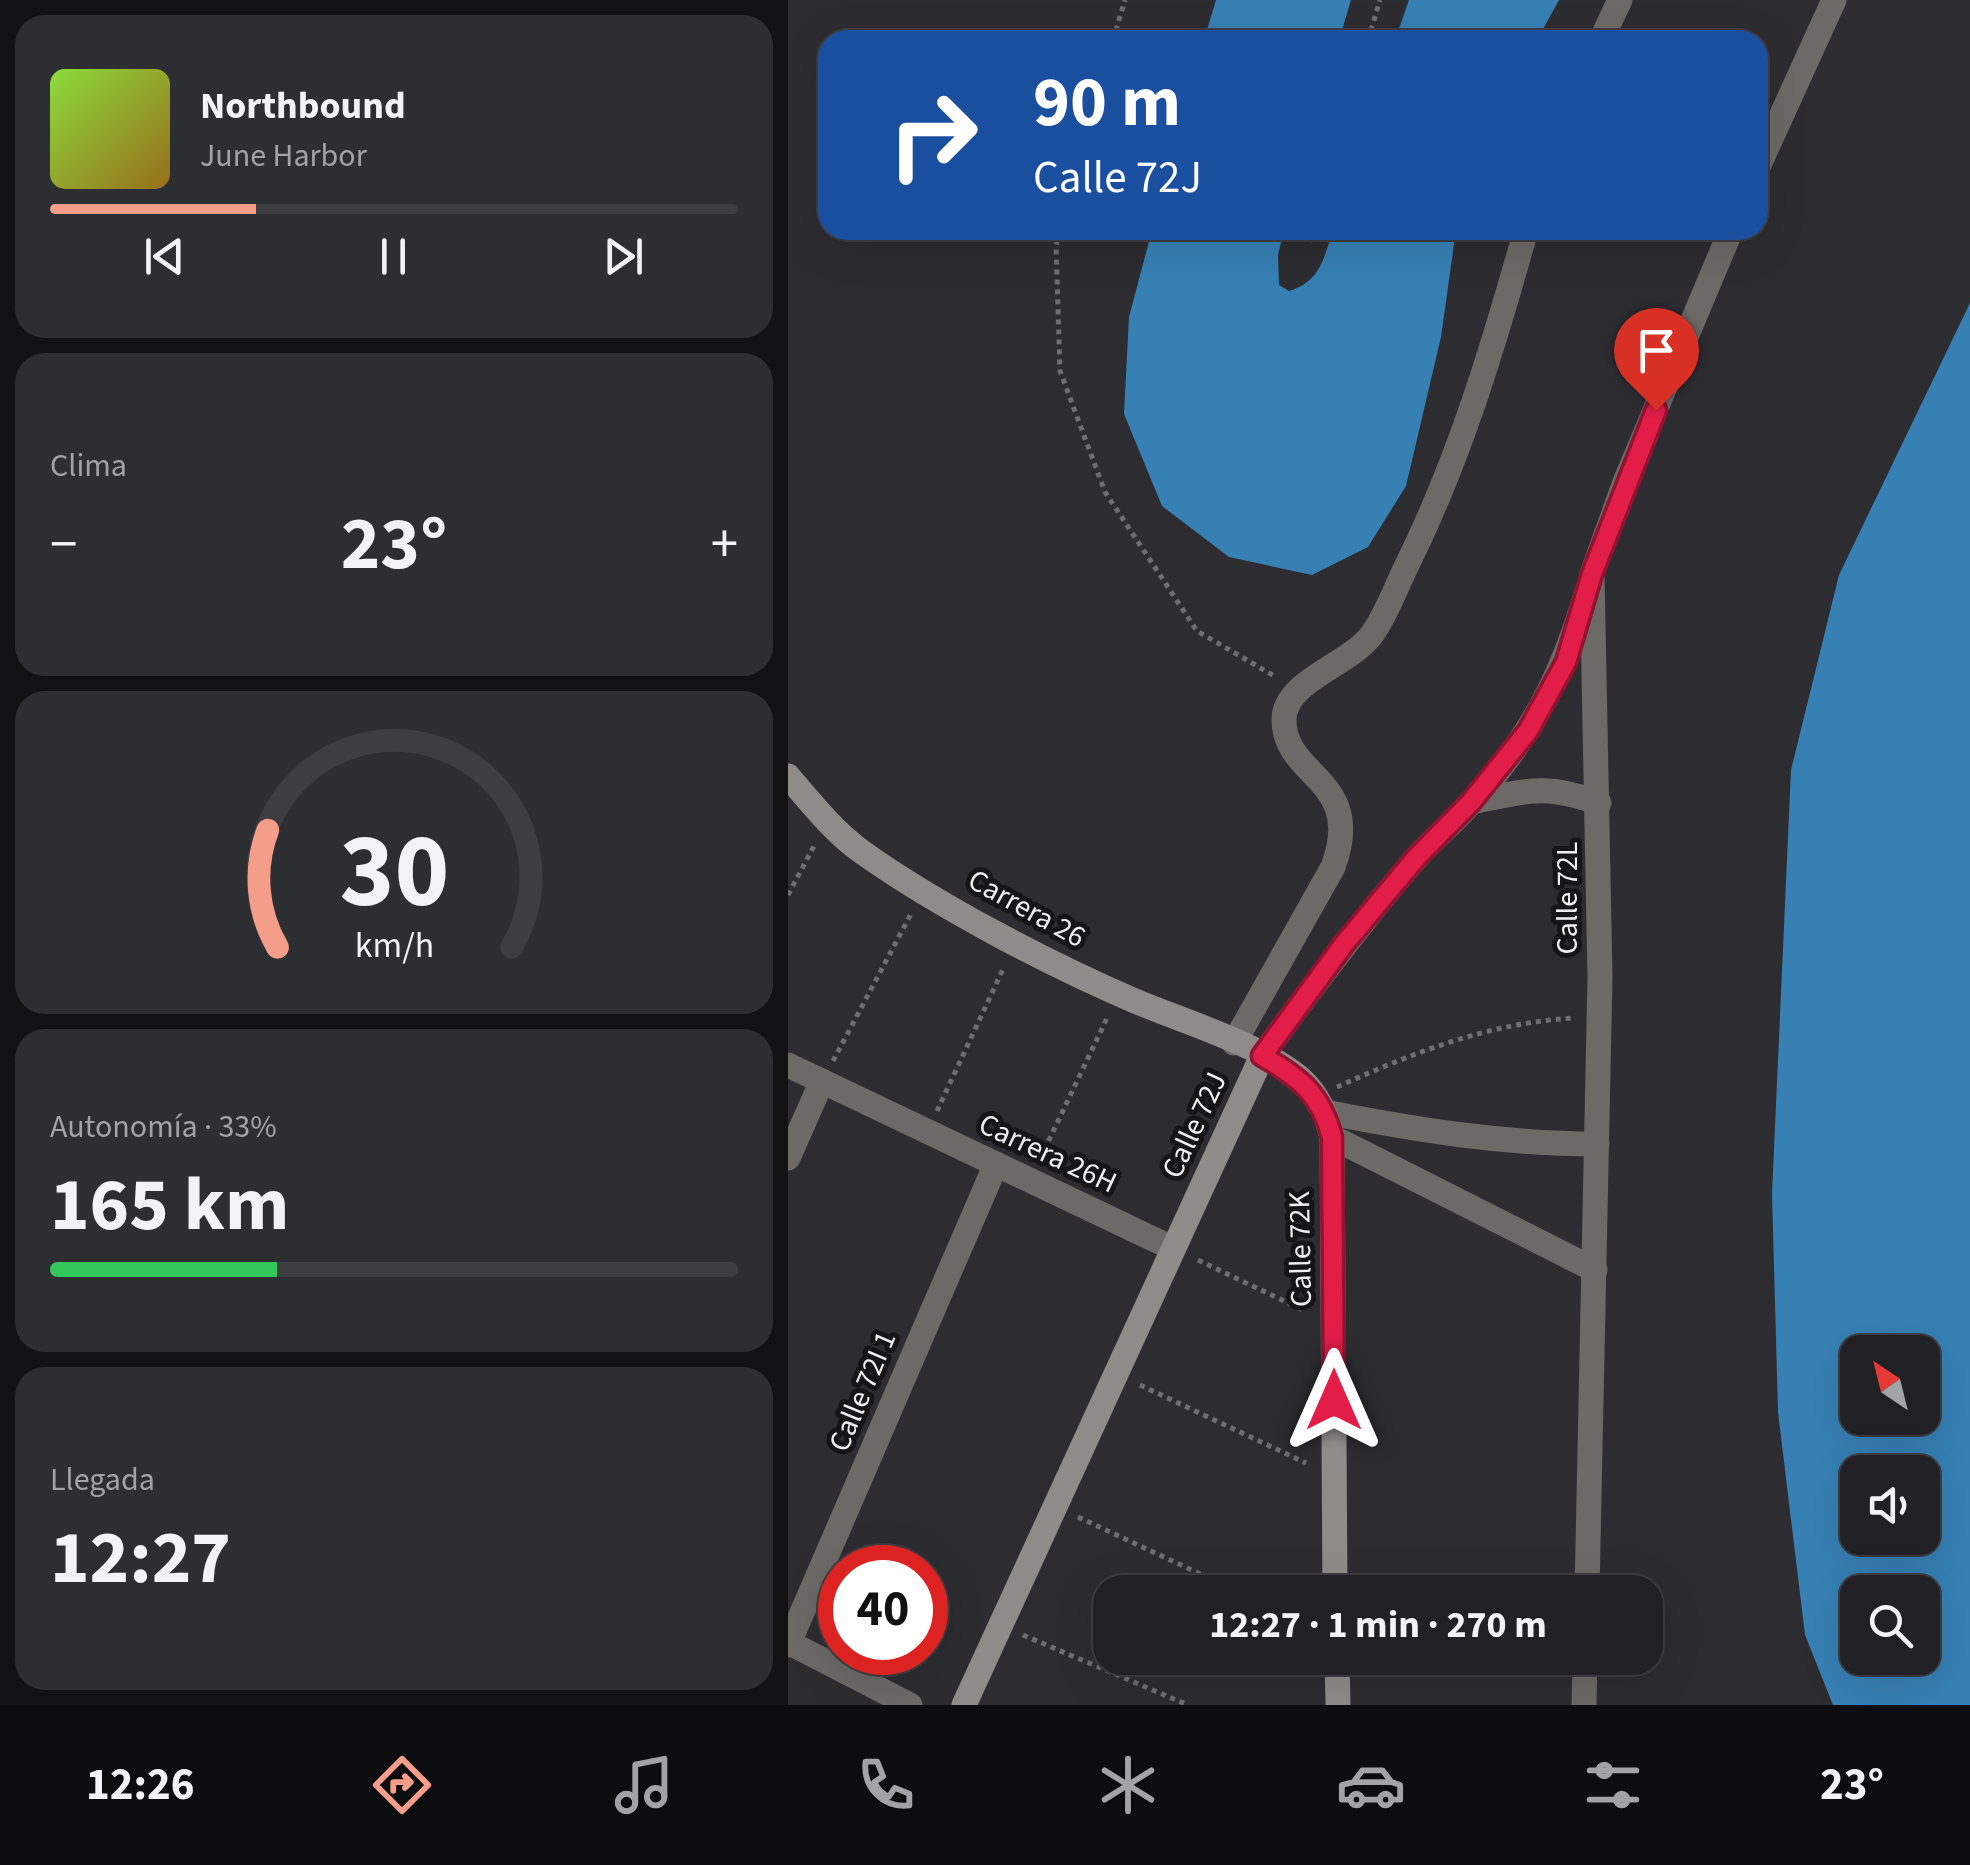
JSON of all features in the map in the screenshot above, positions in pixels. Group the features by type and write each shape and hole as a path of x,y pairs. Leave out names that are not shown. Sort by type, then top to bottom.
{"street":[{"path":"1605,30 1620,0"},
{"path":"1768,145 1834,0"},
{"path":"1234,1043 1333,867 1344,837 1338,804 1292,744 1284,719 1296,689 1347,660 1373,633 1414,552 1464,436 1523,240"},
{"name":"Calle 72L","path":"1587,1575 1597,1144 1599,803 1592,574 1727,240"},
{"name":"Calle 72J","path":"964,1705 1262,1056 1344,944 1416,858 1471,802 1528,731 1566,662 1592,574"},
{"name":"Carrera 26","path":"788,776 826,822 862,852 1016,942 1119,994 1262,1056"},
{"path":"1471,802 1541,788 1561,789 1599,803"},
{"path":"1262,1056 1300,1078 1325,1115 1595,1270"},
{"name":"Carrera 26H","path":"788,1065 1172,1248"},
{"path":"788,1158 822,1082"},
{"path":"1325,1115 1445,1136 1521,1144 1597,1144"},
{"name":"Calle 72K","path":"1325,1115 1334,1324 1336,1575"},
{"name":"Calle 72I 1","path":"788,1643 996,1164"},
{"path":"788,1643 910,1705"},
{"path":"1337,1675 1338,1705"},
{"path":"1584,1705 1585,1675"}],"path":[{"path":"1116,30 1124,0"},
{"path":"1371,30 1380,0"},
{"path":"1057,240 1060,371 1106,492 1197,632 1296,689"},
{"path":"788,895 826,822"},
{"path":"822,1082 924,888"},
{"path":"928,1132 1016,942"},
{"path":"1030,1180 1119,994"},
{"path":"1325,1115 1413,1053 1486,1029 1598,1016"},
{"path":"1172,1248 1334,1324"},
{"path":"1114,1373 1334,1476"},
{"path":"1053,1505 1203,1575"},
{"path":"998,1624 1188,1705"}],"water":[{"path":"1216,0 1351,0 1342,30 1207,30"},
{"path":"1409,0 1559,0 1542,30 1398,30"},
{"path":"1149,240 1282,240 1279,285 1289,291 1314,275 1330,240 1455,240 1441,337 1406,486 1368,547 1312,575 1229,557 1162,506 1124,414 1129,317"},
{"path":"1970,303 1970,1705 1833,1705 1805,1635 1778,1412 1772,1194 1791,770 1839,575"}],"route":[{"path":"1334,1400 1332,1137 1326,1112 1300,1078 1262,1056 1344,944 1416,858 1471,802 1528,731 1566,662 1592,574 1656,410"}]}
